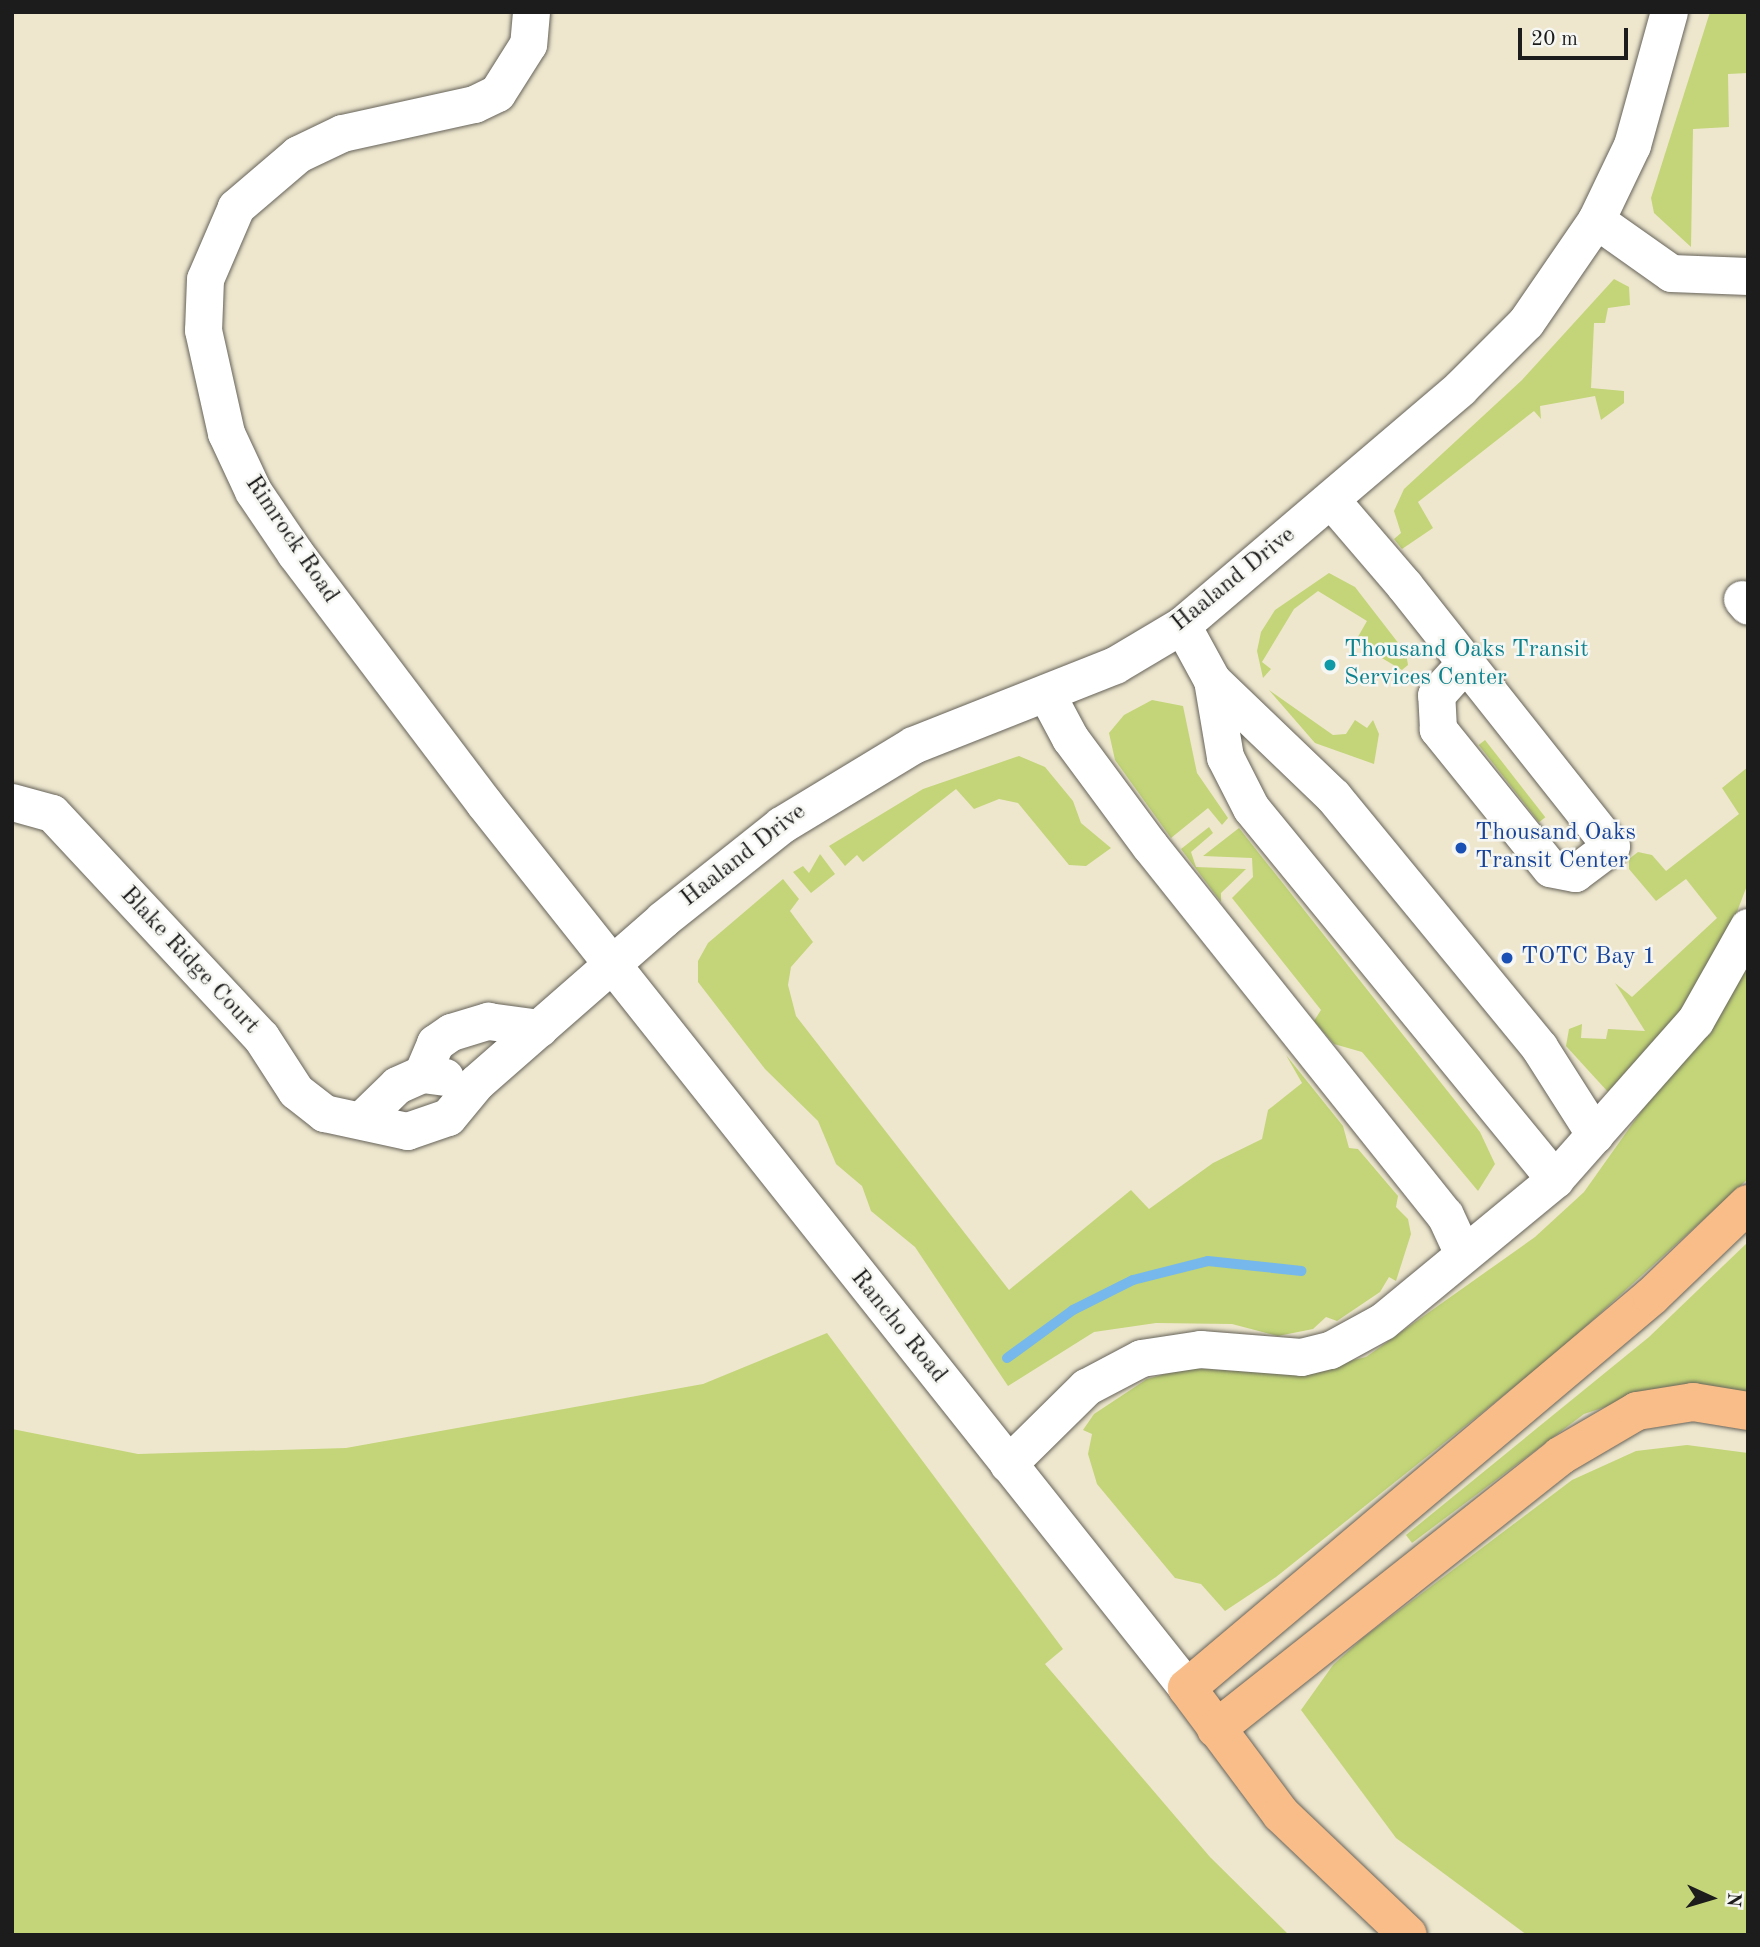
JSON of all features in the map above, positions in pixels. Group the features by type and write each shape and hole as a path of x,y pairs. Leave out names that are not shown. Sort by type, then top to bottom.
{"main road":[{"path":"1408,1935 1280,1814 1186,1688 1652,1296 1748,1204"},
{"path":"1216,1729 1571,1450 1637,1411 1693,1402 1748,1411"}],"street":[{"name":"Rimrock Road","path":"531,12 524,54 497,93 474,104 342,133 263,178 217,240 205,279 203,330 226,433 253,491 484,803 614,963"},
{"name":"Haaland Drive","path":"614,963 781,825 849,779 924,740 1047,695 1182,625 1332,501 1526,322 1596,220 1632,145 1670,12"},
{"path":"1596,220 1671,273 1748,276"},
{"path":"1332,501 1464,664 1611,846 1575,873 1550,869 1438,729 1436,695 1464,664"},
{"path":"1182,625 1212,680 1333,796 1539,1047 1595,1135"},
{"path":"1212,680 1225,757 1251,808 1555,1179"},
{"path":"1047,695 1070,738 1142,835 1445,1215 1462,1254"},
{"name":"Blake Ridge Court","path":"12,802 52,813 261,1037 296,1091 324,1113 363,1118 407,1131 448,1117 477,1082 614,963"},
{"path":"1008,1464 1055,1414 1110,1371 1175,1350 1272,1357 1330,1350 1383,1321 1555,1179 1695,1021 1748,927"},
{"name":"Rancho Road","path":"614,963 1186,1688"},
{"path":"422,1074 435,1043 451,1032 488,1021 540,1027"},
{"path":"363,1118 397,1084 422,1074 477,1082"}],"green space":[{"path":"1710,12 1748,12 1748,73 1728,74 1729,127 1693,129 1691,247 1654,213 1651,198"},
{"path":"1614,279 1629,287 1630,305 1608,308 1605,323 1594,323 1591,388 1624,391 1624,403 1601,420 1595,396 1540,406 1541,419 1534,411 1418,502 1433,528 1402,549 1394,539 1401,533 1394,511 1404,489 1522,380"},
{"path":"1329,573 1355,587 1406,653 1408,665 1402,670 1355,642 1367,621 1318,591 1294,609 1262,662 1271,669 1263,678 1257,651 1261,632 1275,610"},
{"path":"1269,690 1333,735 1346,734 1355,720 1367,728 1373,720 1379,734 1374,764 1315,743"},
{"path":"1152,700 1183,706 1197,773 1228,818 1222,825 1208,808 1171,838 1115,760 1109,733 1124,715"},
{"path":"1485,740 1545,817 1539,822 1479,745"},
{"path":"1019,756 1045,767 1073,801 1081,823 1111,848 1086,866 1069,865 1018,803 999,799 974,809 956,789 863,862 857,855 845,866 829,846 923,789"},
{"path":"1748,767 1748,883 1727,938 1684,1007 1608,1092 1566,1046 1569,1029 1582,1024 1581,1038 1606,1039 1608,1029 1645,1031 1615,983 1632,997 1717,918 1686,879 1656,901 1629,869 1629,859 1638,852 1652,855 1666,871 1739,814 1722,788"},
{"path":"1209,827 1213,833 1191,852 1196,867 1246,869 1221,893 1221,902 1181,849"},
{"path":"1239,828 1480,1132 1495,1164 1478,1191 1362,1052 1334,1044 1314,1021 1321,1010 1232,898 1253,877 1252,858 1203,856"},
{"path":"820,854 835,874 811,893 793,872 803,866 809,873"},
{"path":"783,879 799,899 790,911 813,942 791,967 788,985 796,1016 1009,1290 1131,1190 1149,1209 1213,1163 1262,1139 1268,1110 1302,1083 1286,1055 1343,1126 1349,1148 1358,1149 1398,1196 1396,1207 1408,1219 1411,1234 1396,1281 1389,1277 1380,1292 1337,1321 1326,1317 1313,1329 1278,1336 1232,1324 1156,1323 1094,1332 1008,1386 915,1247 871,1211 862,1186 836,1164 818,1121 765,1069 698,982 698,961 708,943"},
{"path":"1748,961 1748,1179 1553,1356 1276,1577 1225,1611 1201,1584 1175,1578 1097,1484 1088,1454 1092,1434 1083,1430 1094,1414 1147,1379 1187,1368 1297,1374 1366,1357 1535,1237 1584,1192"},
{"path":"1748,1242 1748,1399 1629,1399 1584,1414 1412,1543 1406,1535 1649,1337"},
{"path":"827,1333 1063,1649 1045,1664 1210,1857 1289,1935 12,1935 12,1429 138,1454 346,1448 703,1384"},
{"path":"1687,1445 1748,1453 1748,1935 1527,1935 1396,1838 1301,1710 1333,1665 1364,1637 1572,1480 1636,1451"}],"waterway":[{"path":"1007,1358 1073,1310 1133,1280 1208,1261 1301,1271"}],"place":[{"name":"Thousand Oaks Transit Services Center","path":"1330,665"},
{"name":"Thousand Oaks Transit Center","path":"1461,848"},
{"name":"TOTC Bay 1","path":"1507,958"}]}
